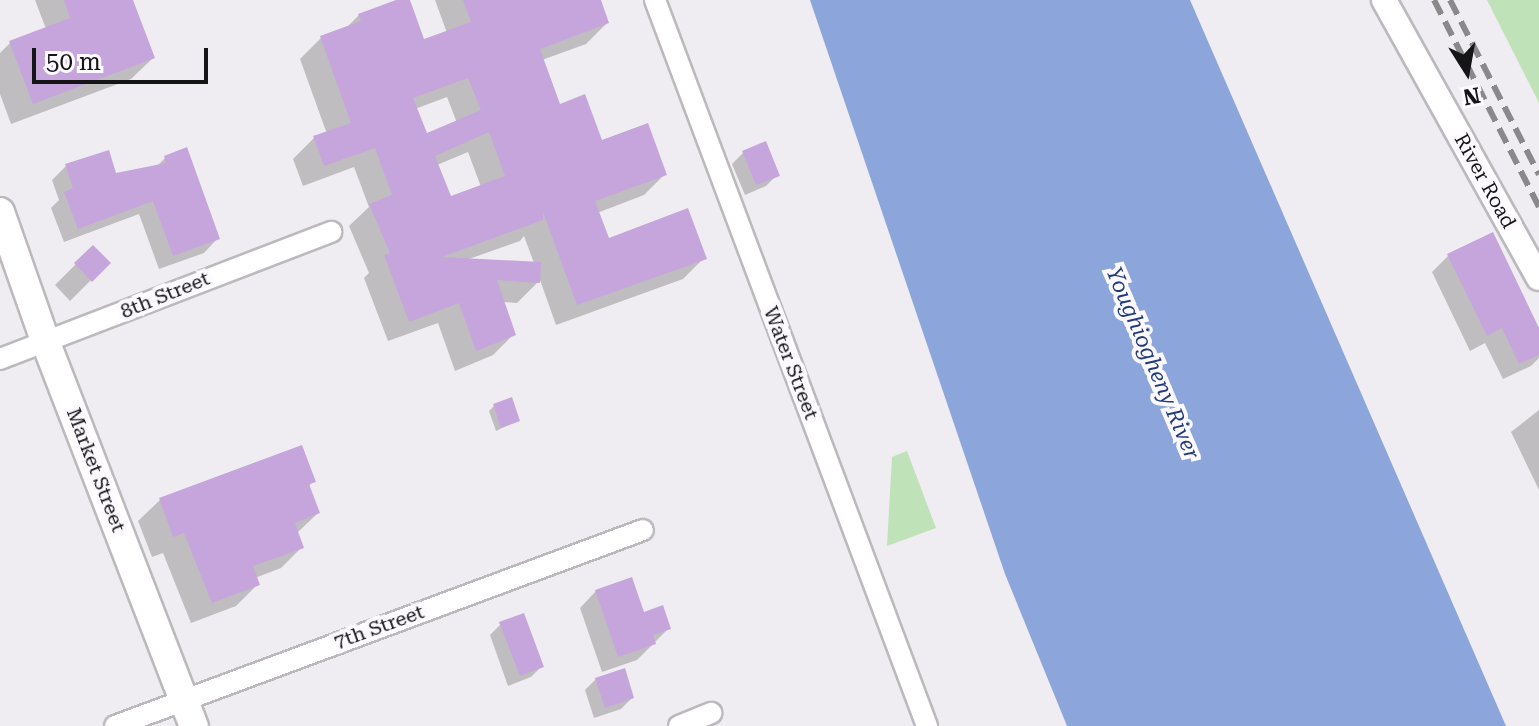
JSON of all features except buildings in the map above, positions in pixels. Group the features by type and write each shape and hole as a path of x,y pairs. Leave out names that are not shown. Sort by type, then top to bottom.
{"main road":[{"name":"Market Street","path":"0,212 46,343 194,726"}],"street":[{"name":"Water Street","path":"655,0 927,726"},
{"name":"River Road","path":"1384,0 1539,278"},
{"name":"8th Street","path":"0,359 331,232"},
{"name":"7th Street","path":"115,726 643,530"},
{"path":"679,726 712,713"}],"green space":[{"path":"1487,0 1539,0 1539,103"},
{"path":"907,451 936,528 887,546 892,457"}],"water":[{"name":"Youghiogheny River","path":"810,0 1190,0 1506,726 1067,726 1005,574"}],"railway":[{"path":"1434,0 1539,207"},
{"path":"1450,0 1539,175"}]}
